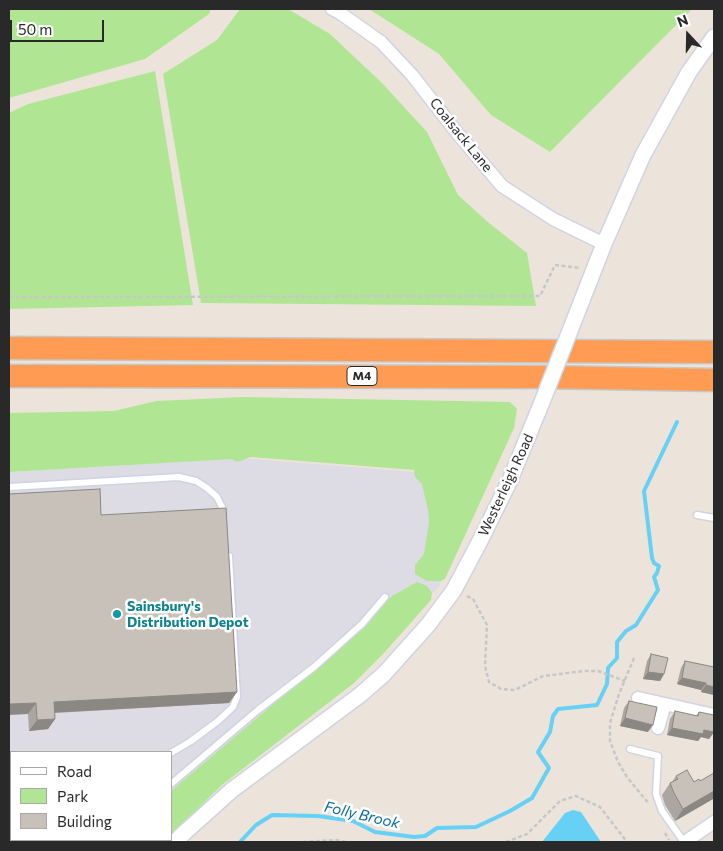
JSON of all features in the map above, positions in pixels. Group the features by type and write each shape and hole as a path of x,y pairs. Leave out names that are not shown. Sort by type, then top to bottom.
{"highway":[{"name":"M4","path":"9,348 714,352"},
{"name":"M4","path":"9,376 540,377 714,380"}],"street":[{"name":"Coalsack Lane","path":"332,9 381,42 412,75 502,186 553,219 604,244"},
{"name":"Westerleigh Road","path":"175,842 232,790 353,701 378,679 428,625 454,590 510,480 604,244 643,155 689,72 714,37"},
{"path":"632,697 714,715"},
{"path":"658,728 664,704"},
{"path":"684,842 714,822"}],"lane":[{"path":"9,487 179,477 196,481 217,497 223,509 224,518"},
{"path":"697,514 714,518"},
{"path":"172,752 218,721 233,707 237,697 228,552"},
{"path":"172,783 236,728 314,667 362,624 385,597"},
{"path":"630,749 658,756 656,794 662,810 684,842"}],"path":[{"path":"9,297 540,296 554,265 594,270"},
{"path":"454,590 473,599 487,625 485,666 489,682 501,688 515,690 543,676 585,671 600,671 625,681"},
{"path":"620,694 632,697"},
{"path":"506,842 527,834 560,801 576,796 600,807 627,842"},
{"path":"303,842 336,840 346,842"}],"shaded area":[{"path":"240,458 477,477 439,587 172,819 172,751 10,751 10,841 146,841 9,842 9,472"}],"green space":[{"path":"9,9 211,9 209,14 145,59 9,98"},
{"path":"240,9 288,9 330,34 383,84 427,132 458,195 527,253 536,306 201,303 163,74 217,40"},
{"path":"369,9 692,9 550,152 491,115 439,54"},
{"path":"155,71 193,305 9,309 9,113 28,104"},
{"path":"244,397 510,402 517,409 514,428 445,579 441,581 427,581 415,574 415,565 424,554 429,523 422,484 415,477 414,470 251,457 237,462 232,459 9,472 9,413 114,411 156,401"},
{"path":"417,582 427,586 432,593 431,600 384,653 354,683 222,785 172,834 172,790 330,656 392,596"}],"water":[{"path":"573,810 581,812 601,842 542,842 565,813"}],"building":[{"name":"Sainsbury's Distribution Depot","path":"100,489 101,515 226,508 237,692 54,702 55,719 37,720 36,703 9,704 9,494"},
{"path":"651,654 668,658 664,674 648,672"},
{"path":"685,661 714,667 714,687 706,685 706,683 682,678"},
{"path":"629,701 657,707 653,725 625,718"},
{"path":"675,711 698,716 699,712 714,715 714,732 704,730 703,734 672,728"},
{"path":"687,770 694,782 699,779 700,781 714,773 714,791 683,809 670,783 678,779 676,776"}],"waterway":[{"name":"Folly Brook","path":"240,842 256,825 272,815 318,816 353,821 375,832 414,837 425,836 437,828 476,827 532,798 549,768 538,752 550,732 553,716 558,709 597,705 607,684 608,668 617,658 617,642 626,631 636,625 658,590 654,577 659,566 654,563 652,558 644,491 677,422"}],"place":[{"name":"Sainsbury's Distribution Depot","path":"117,614"}]}
